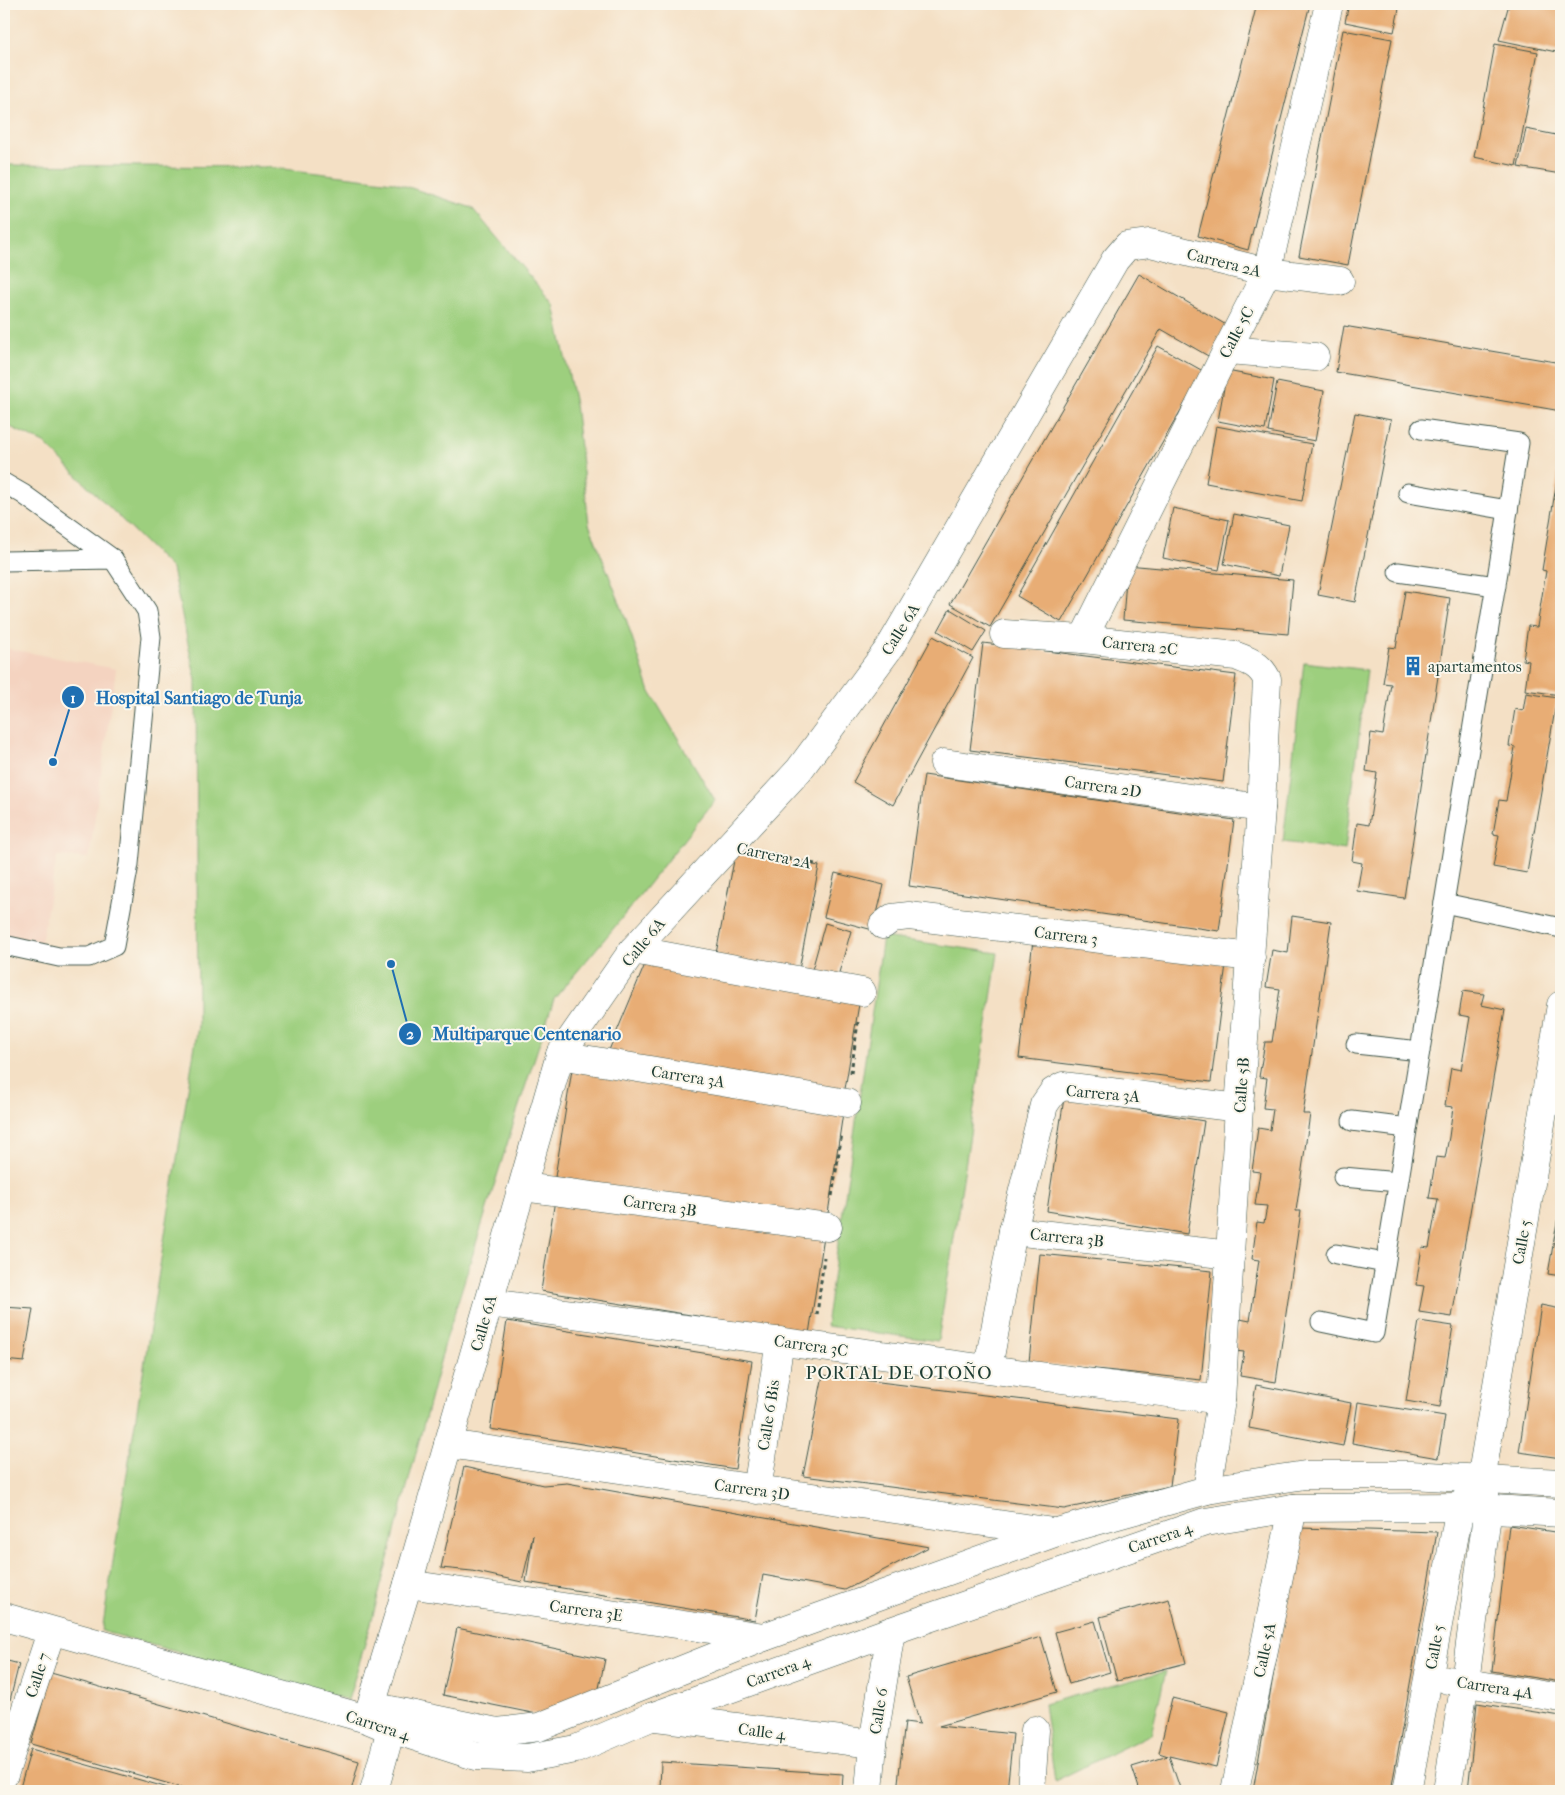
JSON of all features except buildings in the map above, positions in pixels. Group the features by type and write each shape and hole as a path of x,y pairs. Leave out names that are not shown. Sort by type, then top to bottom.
{"street":[{"name":"Calle 5C","path":"1083,639 1226,350 1267,272 1329,4"},
{"name":"Carrera 2A","path":"1115,260 1127,246 1150,243 1267,272 1340,281"},
{"name":"Calle 6A","path":"374,1791 376,1718 408,1584 560,1055 633,950 799,770 890,647 1115,260"},
{"path":"1226,350 1315,357"},
{"name":"Carrera 2C","path":"1004,634 1083,639 1236,656 1253,662 1264,672 1267,679"},
{"name":"Calle 5B","path":"1207,1490 1221,1400 1239,1108 1261,808 1267,679"},
{"name":"Carrera 2D","path":"944,763 1261,808"},
{"name":"Carrera 3","path":"883,925 892,918 909,916 1251,957"},
{"path":"633,950 862,992"},
{"name":"Calle 5","path":"1447,1791 1465,1682 1488,1507 1481,1480 1561,1005"},
{"name":"Carrera 3A","path":"560,1055 847,1103"},
{"name":"Carrera 3A","path":"1013,1231 1044,1105 1053,1092 1063,1086 1239,1108"},
{"name":"Carrera 3B","path":"523,1187 828,1227"},
{"name":"Carrera 3B","path":"988,1368 1013,1231 1231,1255"},
{"name":"Carrera 3C","path":"489,1303 1221,1400"},
{"name":"Calle 6 Bis","path":"757,1490 780,1341"},
{"name":"Carrera 3D","path":"448,1444 1057,1532"},
{"name":"Carrera 4","path":"376,1718 496,1732 539,1728 764,1637 1057,1532 1207,1490 1305,1475 1410,1475 1561,1483"},
{"name":"Calle 5","path":"1407,1791 1460,1506 1481,1480"},
{"name":"Carrera 4","path":"4,1618 376,1718 475,1756 527,1758 576,1749 651,1717 890,1631 1205,1522 1293,1508 1460,1506 1561,1513"},
{"name":"Calle 5A","path":"1235,1791 1293,1508"},
{"name":"Carrera 3E","path":"408,1584 764,1637"},
{"name":"Calle 6","path":"869,1791 873,1744 890,1631"},
{"name":"Calle 7","path":"4,1775 51,1632"},
{"name":"Carrera 4A","path":"1429,1677 1561,1698"},
{"name":"Calle 4","path":"651,1717 873,1744"},
{"path":"1031,1791 1035,1730"}],"lane":[{"path":"1321,1322 1374,1333 1519,443 1421,429"},
{"path":"4,483 23,494 113,559 146,611 151,637 129,864 114,946 89,957 59,957 4,945"},
{"path":"1408,493 1508,510"},
{"path":"4,561 113,559"},
{"path":"1398,572 1496,586"},
{"path":"1444,903 1561,928"},
{"path":"1356,1044 1420,1051"},
{"path":"1352,1121 1407,1128"},
{"path":"1343,1177 1398,1182"},
{"path":"1336,1254 1385,1263"}],"path":[{"name":"Carrera 2A","path":"729,846 819,865"}],"shaded area":[{"path":"4,648 116,669 89,858 57,856 39,953 4,941"}],"green space":[{"path":"4,165 267,167 393,182 472,208 554,305 575,404 589,524 626,619 650,692 715,800 613,929 554,999 445,1343 370,1627 348,1700 102,1631 198,1026 196,680 172,569 44,443 4,424"},
{"path":"1304,662 1367,670 1345,850 1283,842"},
{"path":"883,937 998,953 938,1341 826,1326"},
{"path":"1166,1671 1151,1734 1055,1781 1044,1704"}],"place":[{"name":"apartamentos","path":"1413,666"},
{"name":"Hospital Santiago de Tunja","path":"53,762"},
{"name":"Multiparque Centenario","path":"391,964"}],"district":[{"name":"PORTAL DE OTOÑO","path":"899,1373"}]}
